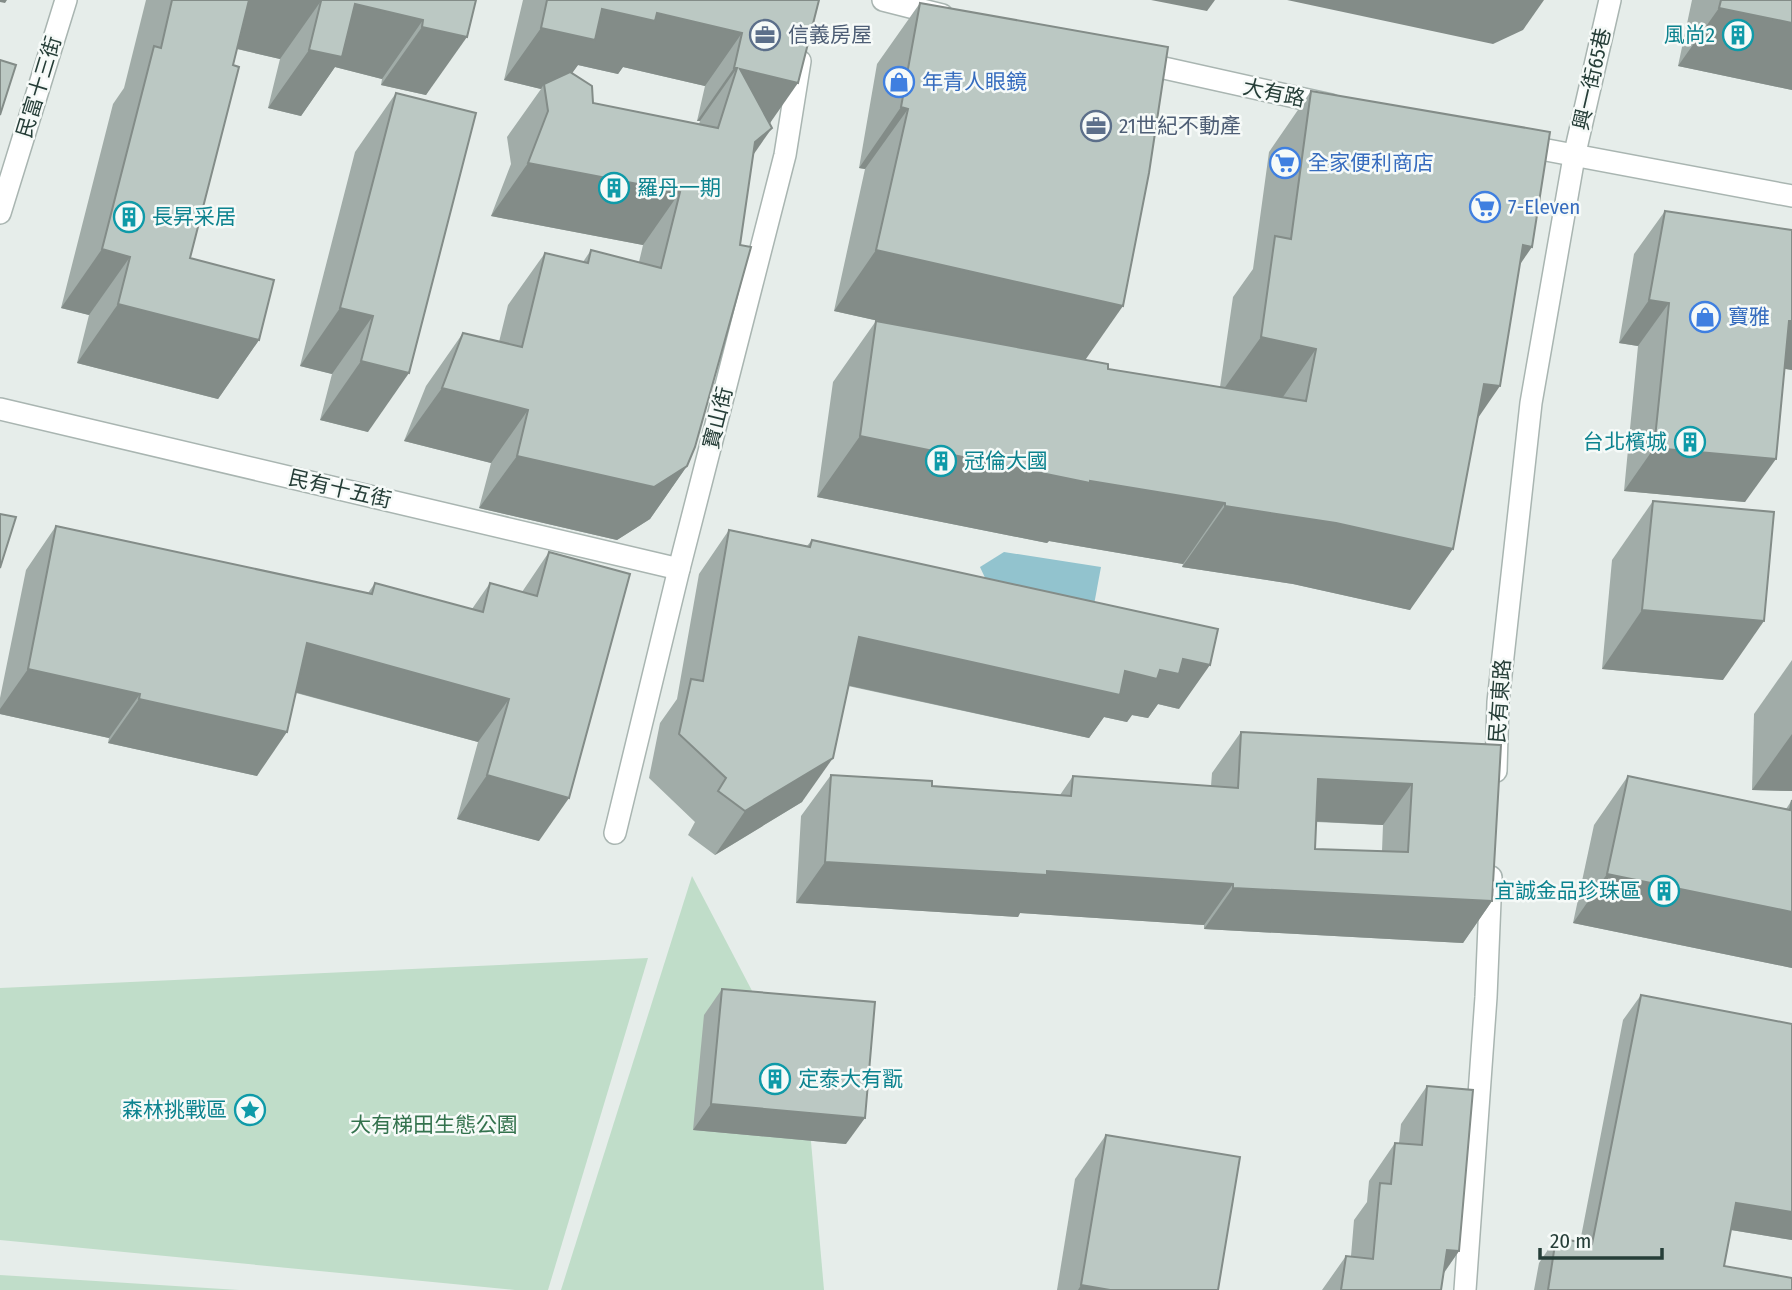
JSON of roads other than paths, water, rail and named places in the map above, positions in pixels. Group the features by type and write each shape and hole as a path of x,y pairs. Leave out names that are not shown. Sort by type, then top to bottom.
{"street":[{"name":"民富十三街","path":"0,214 66,0"},
{"path":"883,0 961,19"},
{"name":"興一街65巷","path":"1573,157 1610,0"},
{"name":"寶山街","path":"615,833 679,569 785,155 804,40"},
{"name":"大有路","path":"1119,58 1352,110"},
{"path":"1502,142 1792,196"},
{"name":"民有東路","path":"1494,793 1498,702 1531,403 1573,157"},
{"name":"民有十五街","path":"0,409 679,569"},
{"path":"1465,1290 1486,997 1492,855"}],"water":[{"path":"1004,552 1101,567 1093,610 994,597 980,567"}],"place":[{"name":"信義房屋","path":"765,35"},
{"name":"風尚2","path":"1738,35"},
{"name":"年青人眼鏡","path":"899,82"},
{"name":"21世紀不動產","path":"1096,126"},
{"name":"全家便利商店","path":"1285,163"},
{"name":"羅丹一期","path":"614,188"},
{"name":"7-Eleven","path":"1485,207"},
{"name":"長昇采居","path":"129,217"},
{"name":"寶雅","path":"1705,317"},
{"name":"台北檳城","path":"1690,442"},
{"name":"冠倫大國","path":"941,461"},
{"name":"宜誠金品珍珠區","path":"1664,891"},
{"name":"定泰大有翫","path":"775,1079"},
{"name":"森林挑戰區","path":"250,1110"}],"park label":[{"name":"大有梯田生態公園","path":"434,1125"}]}
